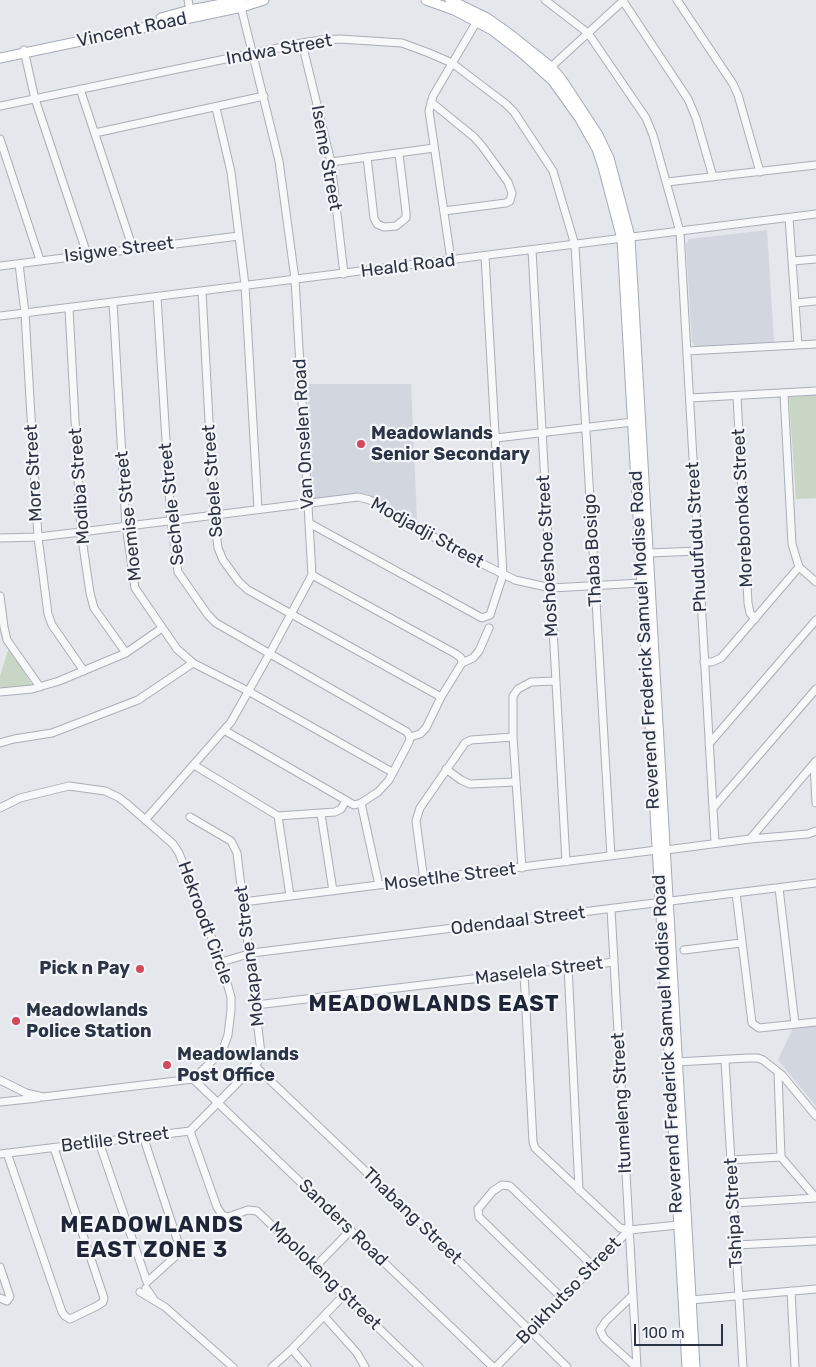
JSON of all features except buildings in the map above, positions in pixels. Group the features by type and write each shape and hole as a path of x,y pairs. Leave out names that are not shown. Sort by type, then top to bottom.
{"main road":[{"name":"Vincent Road","path":"24,52 132,27 190,10 264,0"},
{"name":"Reverend Frederick Samuel Modise Road","path":"426,0 454,10 492,30 541,69 553,81 580,119 593,142 626,238 633,422 664,902 678,1225 687,1367"},
{"name":"Reverend Frederick Samuel Modise Road","path":"450,0 486,18 551,67 585,114 602,142 617,184 626,238 649,553 661,850"},
{"name":"Vincent Road","path":"0,57 241,2"},
{"name":"Reverend Frederick Samuel Modise Road","path":"664,902 678,1062 695,1367"}],"street":[{"path":"188,0 190,10"},
{"name":"Phudufudu Street","path":"545,0 555,3 588,33 650,125 680,232 715,843"},
{"path":"677,0 733,84 760,172"},
{"path":"551,67 624,1 688,99 696,118 712,177"},
{"name":"Van Onselen Road","path":"241,2 280,161 295,279 312,575"},
{"path":"451,260 429,111 431,102 477,21"},
{"name":"Indwa Street","path":"0,106 302,43 330,40 388,41 413,46 452,63 506,104 523,123 553,171 575,245"},
{"name":"Iseme Street","path":"302,43 331,162 344,274"},
{"path":"24,52 34,99 87,254"},
{"path":"80,89 133,249"},
{"path":"95,132 216,108 264,96"},
{"path":"431,102 474,137 508,182 512,192 510,201 506,203 444,211"},
{"path":"216,108 231,172 245,285 258,509"},
{"path":"0,139 40,260"},
{"path":"331,162 434,148"},
{"path":"367,157 374,218 381,227 400,224 406,218 399,154"},
{"path":"667,182 816,165"},
{"name":"Heald Road","path":"0,316 816,214"},
{"path":"789,218 798,346"},
{"name":"Isigwe Street","path":"0,266 239,236"},
{"name":"Thaba Bosigo","path":"575,245 610,856"},
{"name":"Moshoeshoe Street","path":"532,250 566,862"},
{"path":"309,523 482,618 490,615 503,575 485,256"},
{"path":"793,261 816,259"},
{"name":"More Street","path":"19,264 25,313 38,537 46,602 50,621 84,671"},
{"name":"Sebele Street","path":"202,291 214,514 218,548 239,582 248,590 441,697"},
{"name":"Sechele Street","path":"157,296 170,520 178,572 216,624 407,732 410,737"},
{"path":"796,303 816,301"},
{"name":"Moemise Street","path":"113,302 126,526 133,584 162,628 181,653 193,663 392,772"},
{"name":"Modiba Street","path":"69,308 82,532 92,602 97,613 126,653"},
{"path":"687,351 816,344"},
{"path":"690,398 816,392"},
{"path":"784,394 792,544 799,567 816,582"},
{"name":"Morebonoka Street","path":"737,396 748,603 749,610 756,619"},
{"path":"496,438 633,422"},
{"name":"Modjadji Street","path":"0,538 38,537 82,532 349,497 363,498 515,580 551,588 642,583"},
{"path":"649,553 698,551"},
{"path":"704,662 712,662 721,658 799,567"},
{"path":"145,820 233,718 312,575 456,654 461,658 462,663"},
{"path":"0,596 7,640 40,687"},
{"path":"709,744 816,620"},
{"path":"0,692 40,687 84,671 126,653 162,628"},
{"path":"224,730 346,801 354,805 361,803 378,792 389,780 410,737 420,734 426,728 441,697 462,663 472,658 479,651 489,628"},
{"path":"0,742 52,733 138,700 193,663"},
{"path":"522,868 512,701 518,689 531,682 555,681"},
{"path":"713,808 816,688"},
{"path":"424,880 416,817 420,808 458,751 468,742 513,736"},
{"path":"815,762 816,803"},
{"path":"750,839 815,762"},
{"path":"194,765 278,816 335,812 341,809 346,801"},
{"path":"446,769 470,784 516,782"},
{"name":"Hekroodt Circle","path":"0,808 20,798 76,786 112,794 126,803 173,844 179,853 221,962 231,997 231,1022 223,1049 217,1057 193,1078"},
{"path":"361,803 379,886"},
{"path":"321,814 333,891"},
{"path":"278,816 290,896"},
{"name":"Mokapane Street","path":"190,817 222,835 234,845 238,852 261,1052 255,1066"},
{"name":"Mosetlhe Street","path":"243,902 715,843 808,834 816,831"},
{"name":"Odendaal Street","path":"221,962 249,953 816,883"},
{"path":"779,888 795,1024"},
{"path":"736,893 750,1018 753,1025 759,1028 816,1022"},
{"name":"Itumeleng Street","path":"611,909 636,1367"},
{"path":"684,950 741,943"},
{"name":"Maselela Street","path":"256,1005 614,962"},
{"path":"568,967 579,1190"},
{"path":"524,973 533,1142 536,1150 617,1226 629,1230"},
{"path":"678,1062 758,1058 768,1063 778,1072 816,1116"},
{"name":"Tshipa Street","path":"725,1060 743,1367"},
{"path":"218,1102 255,1066"},
{"name":"Thabang Street","path":"255,1066 442,1244 567,1367"},
{"path":"778,1072 780,1157 816,1198"},
{"path":"0,1102 193,1078"},
{"name":"Sanders Road","path":"193,1078 494,1367"},
{"path":"0,1080 26,1093 43,1097"},
{"name":"Betlile Street","path":"4,1154 190,1131 218,1102"},
{"name":"Mpolokeng Street","path":"190,1131 216,1207 222,1215 228,1217 248,1210 257,1211 419,1367"},
{"path":"143,1136 180,1248 178,1254 144,1287"},
{"path":"99,1142 144,1287 157,1302 196,1333 233,1367"},
{"path":"4,1154 65,1316 70,1319 97,1306 103,1302 104,1298 54,1148"},
{"path":"731,1160 780,1157"},
{"path":"562,1298 479,1217 478,1209 493,1191 502,1184 510,1186 593,1266"},
{"path":"734,1203 816,1198"},
{"name":"Boikhutso Street","path":"494,1367 629,1230 678,1225"},
{"path":"315,1267 351,1230"},
{"path":"736,1245 816,1241"},
{"path":"0,1267 10,1299 5,1301 0,1298"},
{"path":"691,1300 816,1289"},
{"path":"791,1290 795,1367"},
{"path":"272,1367 292,1349 344,1294"},
{"name":"Itumeleng Street","path":"632,1296 606,1321 600,1330 604,1338 636,1367"},
{"path":"324,1316 357,1353 365,1367"},
{"path":"292,1349 307,1367"}],"shaded area":[{"path":"767,230 774,342 696,347 692,342 686,244 689,239"},
{"name":"Meadowlands Senior Secondary","path":"307,384 411,384 417,520 366,494 312,500"},
{"path":"816,1025 816,1106 778,1060 793,1028"}],"green space":[{"path":"816,395 816,498 796,499 789,397"},
{"path":"9,647 32,685 0,688 0,676"}],"place":[{"name":"Meadowlands Senior Secondary","path":"361,444"},
{"name":"Pick n Pay","path":"140,969"},
{"name":"Meadowlands Police Station","path":"16,1021"},
{"name":"Meadowlands Post Office","path":"167,1065"}],"district":[{"name":"MEADOWLANDS EAST","path":"434,1005"},
{"name":"MEADOWLANDS EAST ZONE 3","path":"152,1238"}]}
